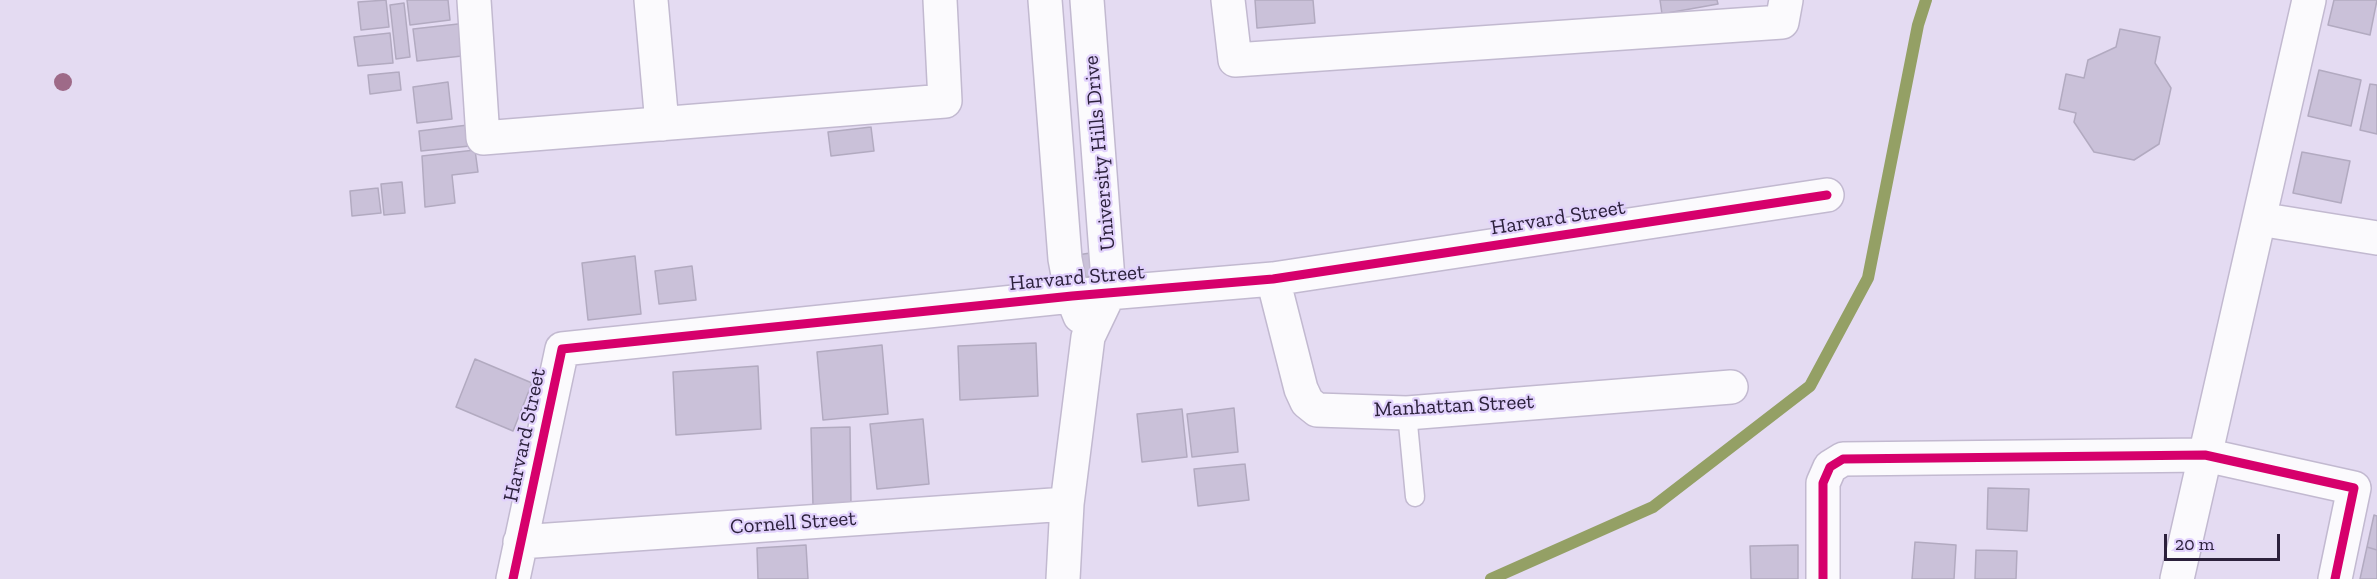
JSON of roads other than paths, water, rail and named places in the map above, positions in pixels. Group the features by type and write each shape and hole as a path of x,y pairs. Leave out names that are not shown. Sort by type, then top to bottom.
{"street":[{"path":"474,0 483,138 945,101 940,0"},
{"path":"651,0 662,124"},
{"name":"University Hills Drive","path":"1045,0 1065,259 1072,296 1088,337"},
{"name":"University Hills Drive","path":"1063,579 1067,504 1088,337 1109,293 1087,0"},
{"path":"1228,0 1235,60 1782,22 1786,0"},
{"path":"2177,579 2309,0"},
{"name":"Harvard Street","path":"513,579 562,349 1072,296 1273,279 1827,195"},
{"path":"2259,219 2377,238"},
{"name":"Manhattan Street","path":"1273,279 1301,389 1307,402 1317,410 1407,412 1731,387"},
{"path":"1823,579 1823,483 1830,467 1843,459 2205,455 2354,488 2335,579"},
{"name":"Cornell Street","path":"520,542 1067,504"}],"lane":[{"path":"1407,412 1415,497"}],"waterway":[{"path":"1491,579 1653,507 1810,386 1868,278 1918,25 1926,0"}]}
